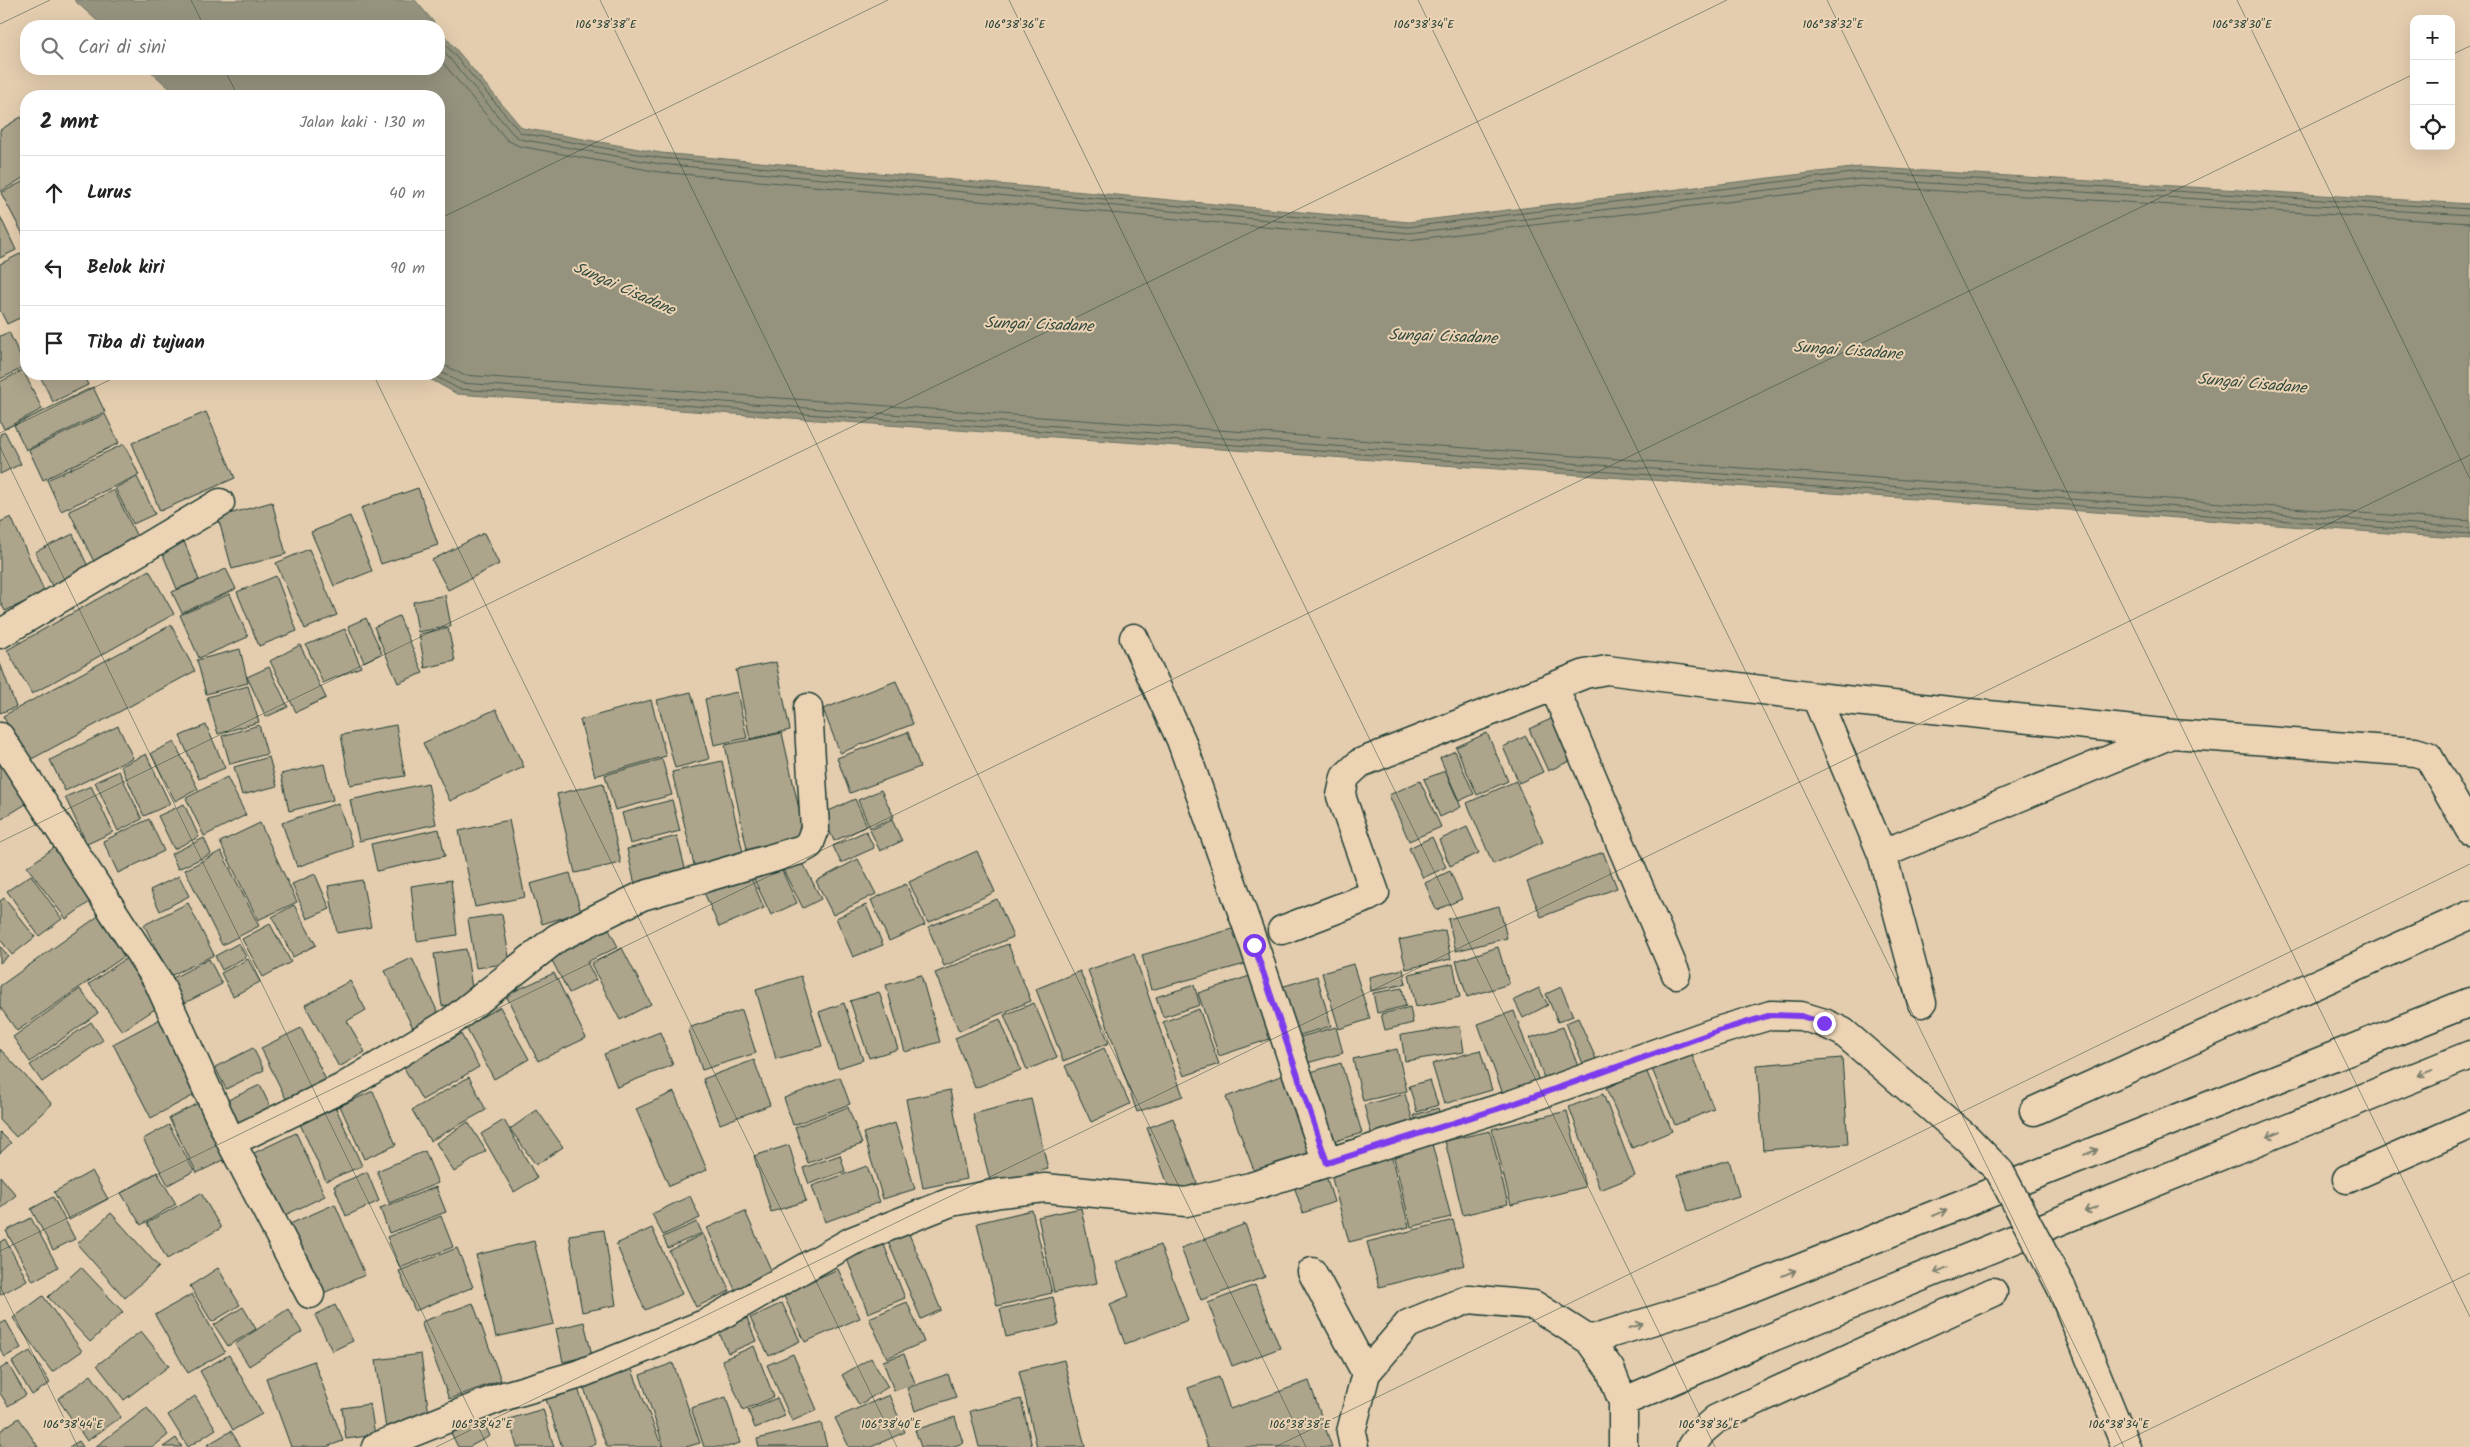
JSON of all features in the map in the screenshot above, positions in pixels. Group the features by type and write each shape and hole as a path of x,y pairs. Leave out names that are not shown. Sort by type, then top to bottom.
{"street":[{"path":"0,634 220,503"},
{"path":"1134,638 1181,740 1257,954 1327,1163"},
{"path":"1282,930 1375,893 1341,796 1346,777 1353,768 1360,763 1585,674 1607,670 1816,697 2173,734 2406,750 2428,756 2470,830"},
{"path":"1554,687 1676,974"},
{"path":"1816,697 1882,854 1922,1002"},
{"path":"231,1142 342,1088 452,1021 557,938 642,896 800,850 809,845 815,829 808,708"},
{"path":"1882,854 2173,734"},
{"path":"0,737 158,981 231,1142 310,1294"},
{"path":"2034,1111 2470,915"},
{"path":"1589,1340 1723,1299 2470,1002"},
{"path":"376,1447 501,1397 577,1375 707,1324 852,1241 951,1202 1000,1192 1045,1188 1186,1202 1250,1187 1513,1104 1718,1031 1771,1015 1801,1016 1824,1023 1842,1032 1968,1139 2000,1172 2061,1287 2126,1447"},
{"path":"1623,1402 1770,1338 2470,1055"},
{"path":"2346,1179 2470,1125"},
{"path":"1312,1272 1366,1373"},
{"path":"1691,1447 1702,1431 1716,1419 1993,1292"},
{"path":"1354,1447 1351,1432 1366,1373 1408,1324 1469,1299 1534,1305 1589,1340 1610,1369 1623,1402 1623,1447"}],"water":[{"path":"74,0 415,0 432,20 96,20"},
{"name":"Sungai Cisadane","path":"445,36 522,128 661,153 1409,222 1860,167 2470,204 2470,539 457,394 432,380 445,380 445,90 171,90 155,75 445,75"}],"building":[{"path":"20,118 20,180 0,192 0,130"},
{"path":"20,183 20,229 1,193"},
{"path":"0,216 16,250 0,258"},
{"path":"20,254 20,318 7,324 0,310 0,264"},
{"path":"9,332 20,356 20,369 0,379 0,336"},
{"path":"20,372 20,380 28,380 42,409 4,429 0,421 0,382"},
{"path":"42,380 86,380 88,385 53,402"},
{"path":"93,387 105,412 26,450 14,425"},
{"path":"206,412 235,478 160,511 132,443"},
{"path":"105,414 119,443 43,480 29,450"},
{"path":"5,432 21,464 0,474 0,434"},
{"path":"124,444 139,475 61,511 47,480"},
{"path":"137,477 155,514 133,524 115,488"},
{"path":"418,488 438,545 381,564 361,508"},
{"path":"114,490 143,549 98,570 69,511"},
{"path":"272,502 286,554 232,569 218,517"},
{"path":"350,516 372,571 334,586 311,532"},
{"path":"11,517 45,593 5,611 0,601 0,522"},
{"path":"484,533 499,564 448,590 432,560"},
{"path":"73,534 89,569 52,586 35,552"},
{"path":"182,536 199,580 177,589 159,545"},
{"path":"309,549 337,615 305,629 276,563"},
{"path":"226,569 236,589 182,613 172,592"},
{"path":"149,570 174,614 32,694 7,650"},
{"path":"276,576 297,631 259,646 237,592"},
{"path":"230,594 248,637 199,658 180,615"},
{"path":"445,595 451,626 418,632 413,602"},
{"path":"399,616 423,673 398,683 374,627"},
{"path":"366,618 382,653 364,662 348,626"},
{"path":"171,625 195,671 28,761 3,716"},
{"path":"448,628 455,661 425,668 419,634"},
{"path":"345,629 361,667 323,683 306,645"},
{"path":"300,645 326,698 296,712 270,661"},
{"path":"240,649 248,683 206,694 197,660"},
{"path":"776,662 790,730 750,739 736,670"},
{"path":"0,663 16,707 0,713"},
{"path":"269,667 288,707 266,717 247,677"},
{"path":"896,681 913,724 840,753 823,709"},
{"path":"248,686 259,722 218,734 207,697"},
{"path":"691,692 709,759 675,768 657,700"},
{"path":"737,692 747,738 714,745 705,699"},
{"path":"651,700 666,756 595,776 580,720"},
{"path":"496,709 524,767 450,801 423,743"},
{"path":"1553,718 1572,760 1548,771 1529,729"},
{"path":"206,725 225,768 199,779 180,736"},
{"path":"259,725 267,754 230,764 222,736"},
{"path":"396,725 405,776 350,785 341,735"},
{"path":"118,726 133,758 65,791 50,760"},
{"path":"908,732 920,767 850,793 837,758"},
{"path":"782,733 806,840 748,854 725,745"},
{"path":"1487,733 1508,781 1477,795 1456,747"},
{"path":"1526,736 1543,772 1519,783 1503,747"},
{"path":"174,742 198,789 175,801 151,753"},
{"path":"1455,751 1474,794 1459,801 1440,758"},
{"path":"146,754 170,804 144,816 121,766"},
{"path":"269,757 277,786 242,795 234,767"},
{"path":"662,759 672,795 615,810 605,775"},
{"path":"722,761 745,861 696,873 672,772"},
{"path":"324,764 333,800 289,811 281,774"},
{"path":"2,765 26,804 0,820 0,766"},
{"path":"119,771 142,819 118,831 95,782"},
{"path":"1445,771 1461,807 1440,817 1424,779"},
{"path":"227,777 246,815 204,836 186,798"},
{"path":"1420,781 1441,827 1409,841 1389,795"},
{"path":"1516,781 1543,842 1493,864 1467,803"},
{"path":"428,783 436,824 359,841 350,800"},
{"path":"603,783 621,863 575,873 557,794"},
{"path":"91,786 113,832 87,844 65,797"},
{"path":"881,790 894,817 870,828 858,800"},
{"path":"855,799 867,826 834,841 822,814"},
{"path":"672,800 680,831 630,844 622,813"},
{"path":"338,803 353,847 297,867 282,823"},
{"path":"184,804 199,837 174,849 158,816"},
{"path":"149,819 164,851 118,873 103,841"},
{"path":"509,820 525,897 475,907 459,831"},
{"path":"892,820 902,841 880,851 870,830"},
{"path":"260,823 297,902 258,920 220,842"},
{"path":"1467,827 1479,853 1450,866 1439,840"},
{"path":"439,829 445,856 377,871 371,844"},
{"path":"866,831 874,848 841,863 833,846"},
{"path":"677,836 686,872 635,885 627,849"},
{"path":"1432,837 1446,867 1423,878 1409,848"},
{"path":"204,838 211,854 178,869 171,854"},
{"path":"55,847 94,899 66,919 27,867"},
{"path":"221,851 259,926 222,945 185,870"},
{"path":"977,851 995,892 928,923 909,882"},
{"path":"1603,852 1617,888 1541,917 1527,882"},
{"path":"858,859 876,894 833,915 816,881"},
{"path":"802,861 821,899 803,908 783,870"},
{"path":"778,862 797,903 771,915 752,875"},
{"path":"748,871 764,908 719,927 703,890"},
{"path":"1450,871 1462,899 1436,910 1425,883"},
{"path":"570,873 581,912 542,924 530,884"},
{"path":"315,874 330,909 307,919 292,884"},
{"path":"31,875 62,919 39,936 7,891"},
{"path":"179,876 189,896 160,911 150,890"},
{"path":"362,880 371,927 337,933 328,886"},
{"path":"451,880 457,935 417,941 411,886"},
{"path":"906,884 925,925 889,941 871,900"},
{"path":"4,898 35,937 12,955 0,939 0,901"},
{"path":"997,899 1013,937 944,966 928,927"},
{"path":"188,903 214,955 170,976 144,925"},
{"path":"294,905 316,945 293,957 272,917"},
{"path":"866,905 883,945 853,957 836,918"},
{"path":"1499,906 1507,938 1456,951 1448,919"},
{"path":"104,912 132,951 17,1031 0,1007 0,986"},
{"path":"502,914 510,963 476,968 468,919"},
{"path":"604,920 618,947 587,962 596,980 569,993 546,949"},
{"path":"270,924 291,962 263,977 242,939"},
{"path":"1246,925 1256,961 1151,990 1142,955"},
{"path":"1445,930 1451,959 1406,969 1399,940"},
{"path":"239,943 246,957 222,970 215,956"},
{"path":"1008,944 1031,1001 959,1031 935,973"},
{"path":"0,946 8,956 0,963"},
{"path":"1498,947 1509,984 1467,997 1456,961"},
{"path":"622,948 651,1004 620,1020 591,964"},
{"path":"466,949 474,1001 442,1006 434,954"},
{"path":"1134,954 1183,1096 1137,1112 1088,970"},
{"path":"131,955 164,1003 122,1031 89,984"},
{"path":"412,958 441,1019 415,1032 385,971"},
{"path":"209,959 222,984 183,1004 171,979"},
{"path":"248,959 260,982 233,996 221,973"},
{"path":"1353,964 1370,1019 1339,1029 1322,973"},
{"path":"1453,964 1460,997 1416,1007 1409,974"},
{"path":"1403,969 1406,984 1371,991 1369,977"},
{"path":"1080,971 1109,1043 1063,1061 1036,989"},
{"path":"554,973 586,1038 538,1061 506,995"},
{"path":"1259,973 1279,1036 1219,1056 1198,993"},
{"path":"921,975 940,1042 905,1052 886,985"},
{"path":"801,976 822,1046 776,1059 756,990"},
{"path":"1317,976 1331,1026 1293,1037 1278,988"},
{"path":"350,981 366,1010 347,1021 365,1052 339,1067 305,1005"},
{"path":"1194,985 1200,1005 1163,1017 1156,997"},
{"path":"1561,987 1573,1016 1558,1022 1546,994"},
{"path":"1402,988 1406,1006 1377,1013 1373,993"},
{"path":"1539,988 1548,1005 1523,1018 1514,1000"},
{"path":"80,989 98,1013 30,1062 13,1037"},
{"path":"879,992 898,1049 869,1058 850,1001"},
{"path":"844,1003 863,1060 838,1068 819,1012"},
{"path":"1034,1003 1057,1057 1027,1070 1004,1015"},
{"path":"500,1007 529,1059 494,1079 465,1026"},
{"path":"1410,1007 1413,1023 1385,1030 1381,1014"},
{"path":"1199,1009 1219,1064 1184,1076 1163,1022"},
{"path":"742,1010 756,1053 702,1070 688,1028"},
{"path":"1514,1011 1540,1084 1504,1097 1478,1024"},
{"path":"164,1017 202,1091 151,1118 113,1044"},
{"path":"1578,1018 1597,1061 1584,1066 1566,1023"},
{"path":"1000,1019 1021,1070 975,1088 955,1038"},
{"path":"91,1022 103,1040 42,1082 30,1065"},
{"path":"1460,1026 1464,1052 1405,1061 1401,1035"},
{"path":"1336,1027 1343,1053 1300,1065 1293,1039"},
{"path":"1563,1027 1579,1069 1545,1081 1530,1038"},
{"path":"301,1028 326,1080 286,1099 261,1048"},
{"path":"660,1032 673,1065 617,1087 604,1054"},
{"path":"461,1034 479,1067 422,1100 403,1066"},
{"path":"253,1048 264,1070 226,1089 215,1067"},
{"path":"1104,1048 1130,1104 1091,1122 1065,1066"},
{"path":"0,1049 52,1104 16,1137 0,1120"},
{"path":"1397,1049 1407,1091 1363,1101 1353,1059"},
{"path":"1480,1050 1492,1090 1444,1104 1432,1064"},
{"path":"1691,1053 1714,1109 1675,1125 1652,1069"},
{"path":"1842,1058 1848,1144 1763,1150 1757,1065"},
{"path":"754,1060 770,1105 720,1124 703,1079"},
{"path":"1341,1063 1362,1133 1326,1144 1304,1074"},
{"path":"1646,1070 1672,1131 1632,1148 1606,1088"},
{"path":"1283,1075 1315,1159 1258,1181 1226,1097"},
{"path":"469,1077 486,1110 430,1141 412,1110"},
{"path":"840,1077 850,1104 793,1125 784,1098"},
{"path":"1430,1080 1438,1105 1417,1112 1409,1086"},
{"path":"260,1085 274,1115 240,1131 226,1101"},
{"path":"950,1090 967,1179 923,1188 906,1099"},
{"path":"373,1091 396,1145 364,1159 340,1106"},
{"path":"674,1092 707,1170 669,1186 636,1109"},
{"path":"1405,1094 1416,1131 1374,1144 1364,1105"},
{"path":"1603,1094 1635,1176 1600,1190 1569,1107"},
{"path":"206,1099 234,1155 197,1173 169,1118"},
{"path":"1031,1099 1048,1169 991,1184 973,1114"},
{"path":"848,1107 862,1144 808,1163 795,1127"},
{"path":"336,1108 362,1166 326,1181 300,1124"},
{"path":"1438,1108 1443,1124 1419,1132 1414,1115"},
{"path":"537,1110 563,1147 536,1165 510,1129"},
{"path":"1567,1111 1585,1187 1511,1205 1492,1129"},
{"path":"1173,1118 1197,1183 1171,1193 1147,1128"},
{"path":"504,1120 537,1178 514,1192 481,1134"},
{"path":"468,1122 486,1151 454,1172 436,1143"},
{"path":"895,1123 915,1189 883,1199 863,1133"},
{"path":"169,1125 194,1171 168,1185 143,1139"},
{"path":"1490,1131 1508,1204 1463,1215 1445,1141"},
{"path":"0,1132 11,1143 0,1153"},
{"path":"296,1133 325,1196 283,1216 254,1153"},
{"path":"1432,1144 1451,1217 1411,1227 1393,1154"},
{"path":"789,1145 806,1201 771,1212 754,1156"},
{"path":"425,1151 438,1183 389,1203 377,1171"},
{"path":"840,1155 845,1171 809,1184 803,1168"},
{"path":"1391,1155 1409,1227 1349,1242 1330,1171"},
{"path":"1729,1160 1739,1196 1688,1211 1678,1175"},
{"path":"867,1166 880,1202 825,1222 812,1186"},
{"path":"92,1171 108,1199 69,1220 54,1192"},
{"path":"157,1172 176,1204 141,1225 121,1193"},
{"path":"367,1172 379,1201 346,1216 334,1186"},
{"path":"0,1176 16,1195 0,1209"},
{"path":"1326,1176 1334,1202 1303,1213 1294,1186"},
{"path":"436,1187 446,1212 389,1233 380,1208"},
{"path":"201,1193 221,1228 167,1259 147,1223"},
{"path":"690,1196 700,1218 663,1235 652,1214"},
{"path":"53,1197 75,1239 53,1250 31,1209"},
{"path":"335,1204 365,1275 321,1294 290,1224"},
{"path":"1081,1208 1097,1283 1054,1292 1038,1217"},
{"path":"1032,1210 1052,1293 997,1306 977,1223"},
{"path":"745,1211 775,1279 738,1296 707,1228"},
{"path":"111,1213 159,1267 125,1298 77,1244"},
{"path":"441,1216 453,1247 400,1268 387,1237"},
{"path":"31,1218 58,1267 33,1281 6,1231"},
{"path":"1453,1220 1465,1265 1379,1287 1367,1242"},
{"path":"697,1222 702,1233 668,1248 663,1237"},
{"path":"1245,1224 1265,1277 1201,1300 1181,1248"},
{"path":"652,1228 682,1294 645,1310 616,1244"},
{"path":"604,1230 616,1305 582,1312 569,1235"},
{"path":"703,1234 730,1291 696,1307 669,1251"},
{"path":"909,1234 941,1310 921,1319 888,1242"},
{"path":"5,1239 27,1280 0,1295 0,1242"},
{"path":"534,1241 554,1324 496,1337 476,1255"},
{"path":"884,1245 905,1298 868,1313 847,1259"},
{"path":"1160,1245 1188,1320 1125,1344 1110,1304 1129,1296 1116,1262"},
{"path":"457,1248 473,1287 415,1311 399,1271"},
{"path":"81,1267 123,1312 90,1342 48,1297"},
{"path":"218,1268 240,1305 212,1322 190,1286"},
{"path":"838,1269 860,1318 805,1342 783,1294"},
{"path":"1255,1285 1280,1348 1232,1366 1208,1303"},
{"path":"192,1294 225,1352 188,1373 155,1315"},
{"path":"43,1296 82,1351 52,1372 13,1318"},
{"path":"1053,1297 1059,1325 1006,1337 1000,1309"},
{"path":"907,1302 924,1342 887,1358 869,1318"},
{"path":"473,1303 501,1380 449,1399 421,1322"},
{"path":"782,1303 800,1341 769,1356 750,1318"},
{"path":"335,1305 353,1341 332,1351 315,1315"},
{"path":"243,1307 256,1329 228,1346 214,1325"},
{"path":"288,1309 302,1332 249,1366 235,1344"},
{"path":"747,1318 756,1341 728,1353 718,1330"},
{"path":"6,1321 21,1348 5,1357 0,1349 0,1324"},
{"path":"584,1322 592,1355 563,1362 556,1329"},
{"path":"141,1331 169,1366 124,1400 97,1365"},
{"path":"754,1346 774,1397 743,1410 722,1360"},
{"path":"30,1351 50,1383 32,1395 12,1362"},
{"path":"421,1354 430,1423 386,1429 376,1360"},
{"path":"793,1354 817,1410 792,1421 767,1365"},
{"path":"904,1354 915,1383 894,1391 883,1361"},
{"path":"229,1355 262,1414 233,1430 200,1371"},
{"path":"871,1358 888,1387 859,1405 842,1375"},
{"path":"1064,1360 1085,1447 1037,1447 1019,1371"},
{"path":"314,1361 343,1441 326,1447 291,1447 266,1378"},
{"path":"629,1362 662,1447 607,1447 581,1381"},
{"path":"673,1363 700,1443 686,1447 664,1447 640,1375"},
{"path":"8,1364 26,1395 8,1406 0,1393 0,1369"},
{"path":"948,1374 956,1397 915,1411 907,1388"},
{"path":"91,1375 121,1417 87,1441 58,1399"},
{"path":"1219,1377 1230,1409 1309,1381 1332,1447 1208,1447 1188,1388"},
{"path":"577,1385 596,1444 586,1447 562,1447 545,1396"},
{"path":"889,1395 905,1432 871,1447 849,1447 835,1418"},
{"path":"195,1396 216,1429 188,1447 168,1415"},
{"path":"726,1397 740,1443 727,1447 704,1447 691,1408"},
{"path":"777,1398 785,1416 755,1428 748,1410"},
{"path":"1021,1399 1032,1447 979,1447 970,1411"},
{"path":"370,1404 375,1435 346,1439 342,1408"},
{"path":"147,1408 168,1435 153,1447 95,1447"},
{"path":"543,1409 554,1447 517,1447 509,1419"},
{"path":"955,1417 963,1443 951,1447 921,1447 915,1430"},
{"path":"19,1418 38,1447 0,1447 0,1431"},
{"path":"482,1419 490,1436 469,1447 458,1447 451,1433"},
{"path":"821,1423 827,1447 759,1447 757,1439"},
{"path":"231,1431 241,1447 209,1447 207,1445"},
{"path":"176,1438 182,1447 163,1447"},
{"path":"79,1441 83,1447 69,1447"}],"route":[{"path":"1254,945 1327,1163 1513,1104 1718,1031 1771,1015 1801,1016 1824,1023"}]}
